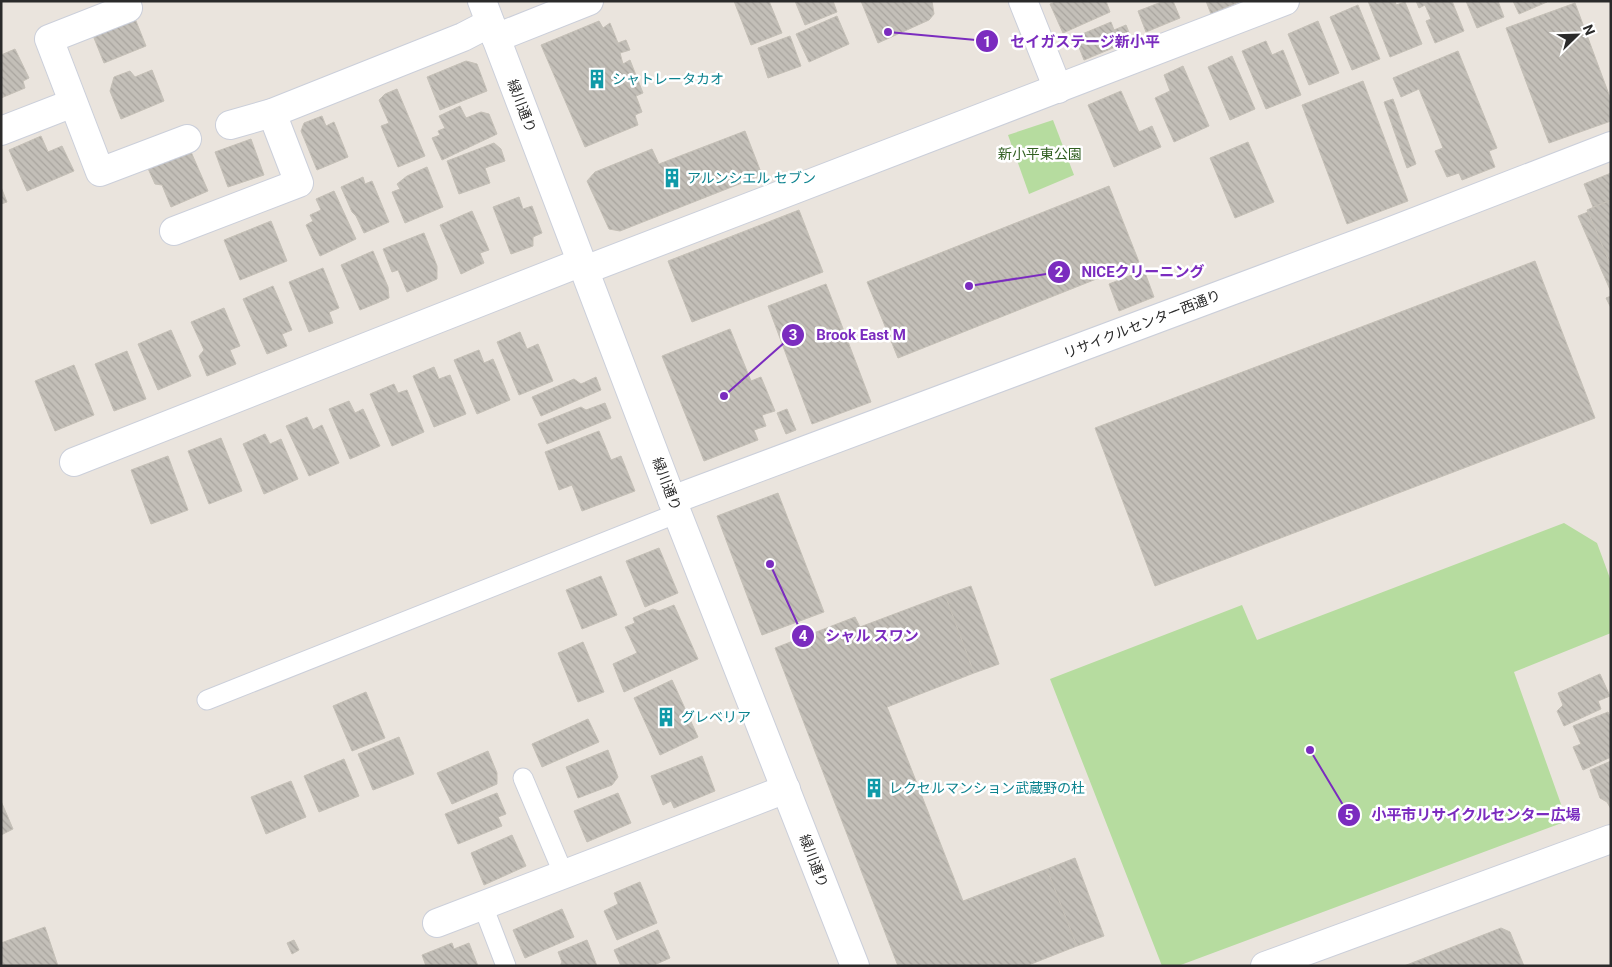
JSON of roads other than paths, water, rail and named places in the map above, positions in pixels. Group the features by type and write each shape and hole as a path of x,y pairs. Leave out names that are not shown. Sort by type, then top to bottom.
{"street":[{"path":"230,125 272,113 463,37 489,21 589,1"},
{"path":"1023,1 1058,89"},
{"path":"74,462 584,266 1058,89 1286,1"},
{"path":"128,8 49,39 100,172 187,139"},
{"name":"緑川通り","path":"489,21 675,507 855,966"},
{"path":"1,131 73,103"},
{"path":"174,231 299,183 272,113"},
{"name":"リサイクルセンター西通り","path":"675,507 1611,146"},
{"path":"437,923 786,789"},
{"path":"1265,966 1611,839"}],"lane":[{"path":"208,700 675,507"},
{"path":"523,778 564,875"},
{"path":"483,906 506,966"}],"place":[{"name":"セイガステージ新小平","path":"888,32"},
{"name":"シャトレータカオ","path":"597,79"},
{"name":"アルンシエル セブン","path":"672,178"},
{"name":"NICEクリーニング","path":"969,286"},
{"name":"Brook East M","path":"724,396"},
{"name":"シャル スワン","path":"770,564"},
{"name":"グレベリア","path":"666,717"},
{"name":"小平市リサイクルセンター広場","path":"1310,750"},
{"name":"レクセルマンション武蔵野の杜","path":"874,788"}],"park label":[{"name":"新小平東公園","path":"1040,154"}]}
